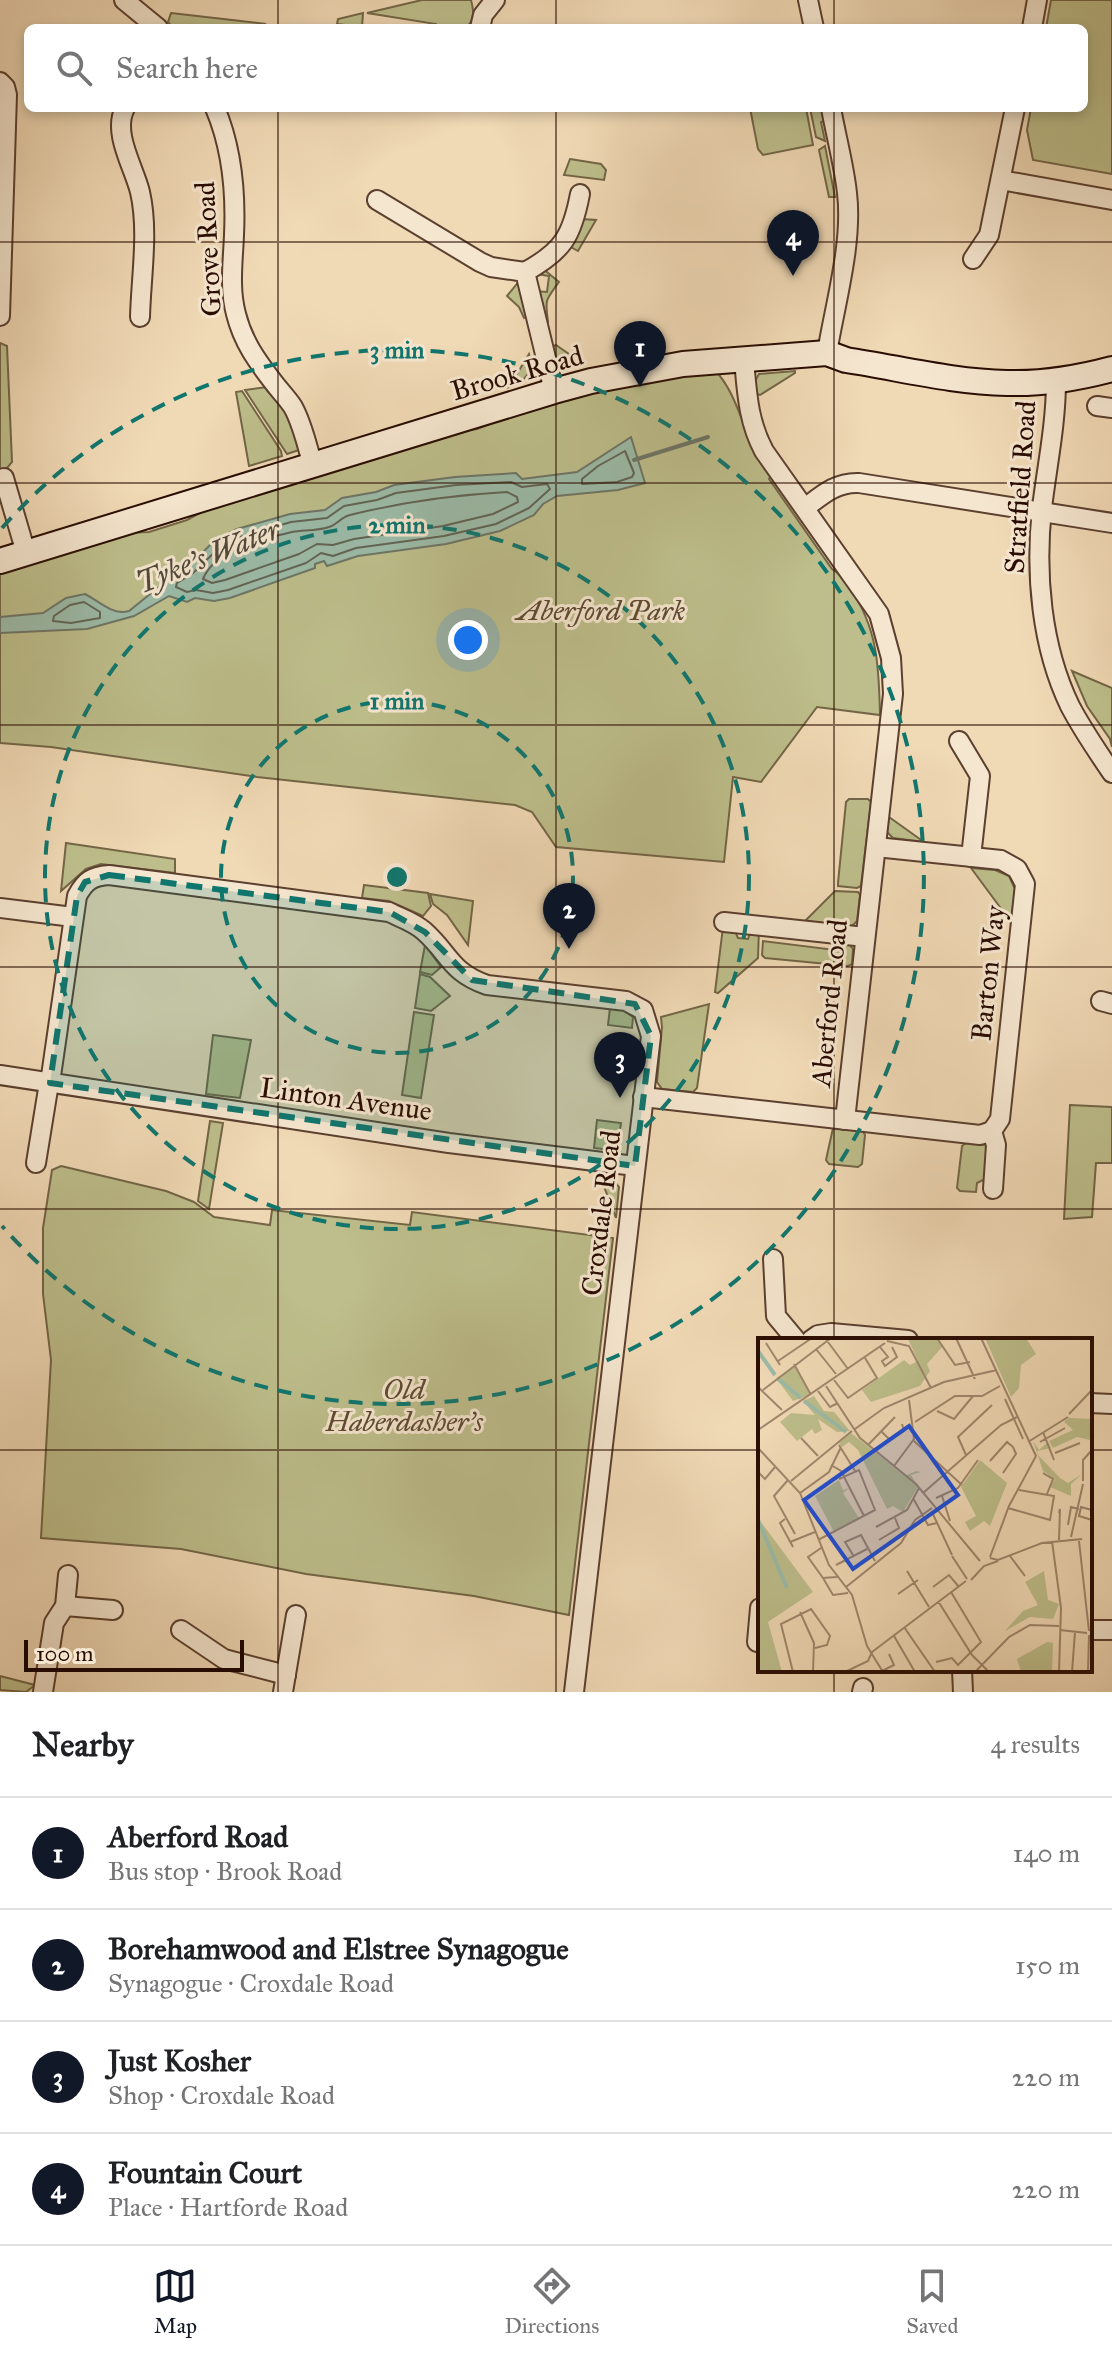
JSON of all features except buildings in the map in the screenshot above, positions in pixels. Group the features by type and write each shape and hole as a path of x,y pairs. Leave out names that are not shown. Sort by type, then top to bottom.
{"street":[{"path":"124,0 153,24"},
{"path":"481,24 483,15 495,0"},
{"path":"808,0 813,24"},
{"path":"1033,24 1037,0"},
{"path":"0,316 4,89"},
{"path":"123,112 122,134 140,191 143,213 140,317"},
{"name":"Grove Road","path":"216,112 233,173 232,280 241,332 252,354 292,404 313,466"},
{"path":"827,353 848,211 848,194 832,112"},
{"path":"973,259 989,235 1014,112"},
{"path":"1001,180 1112,200"},
{"path":"377,200 480,262 491,267 525,272 562,247 575,222 580,194"},
{"path":"525,272 554,391"},
{"name":"Brook Road","path":"0,561 554,391 683,364 827,353 846,360 1011,384 1056,381 1112,369"},
{"name":"Aberford Road","path":"744,360 749,416 755,434 873,604 891,658 893,694 845,1120"},
{"name":"Stratfield Road","path":"1056,381 1056,404 1042,511 1039,558 1041,600 1051,651 1069,703 1112,773"},
{"path":"4,478 26,553"},
{"path":"805,508 832,488 845,483 1112,523"},
{"path":"959,741 980,776 971,857"},
{"name":"Barton Way","path":"876,847 1010,863 1025,884 1000,1119 992,1131 996,1145 993,1189"},
{"name":"Croxdale Road","path":"49,1083 77,896 85,882 96,876 109,875 389,912 425,932 455,969 472,980 487,985 635,1004 643,1010 651,1036 574,1692"},
{"path":"0,908 73,917"},
{"path":"724,922 865,937"},
{"name":"Linton Avenue","path":"0,1075 449,1143 635,1166"},
{"path":"36,1163 49,1083"},
{"path":"643,1097 980,1135 992,1131"},
{"path":"773,1259 776,1316 794,1338"},
{"path":"814,1338 831,1333 886,1338"},
{"path":"1092,1403 1112,1404"},
{"path":"43,1692 54,1623 65,1606 68,1575"},
{"path":"65,1606 113,1610"},
{"path":"181,1630 224,1659 285,1683 296,1615"},
{"path":"757,1642 758,1631"},
{"path":"962,1672 963,1692"}],"highlighted area":[{"path":"109,875 389,912 425,932 472,980 635,1004 651,1036 635,1166 50,1083 77,896 85,882"}],"green space":[{"path":"422,0 471,0 473,11 469,24 436,24 367,13"},
{"path":"1051,0 1112,0 1112,174 1033,160 1027,130 1030,112 1088,112 1088,24 1047,24"},
{"path":"171,13 266,24 170,24"},
{"path":"363,13 362,24 337,24 338,19"},
{"path":"751,112 807,112 813,145 763,155 758,149"},
{"path":"811,112 822,112 825,141 816,137"},
{"path":"825,146 835,197 829,197 819,150"},
{"path":"570,159 601,164 606,170 604,180 564,175"},
{"path":"581,219 596,220 578,251 569,246"},
{"path":"542,268 559,282 547,300 548,322 543,323 535,291 547,292 549,276 537,274"},
{"path":"520,280 530,315 524,318 519,307 507,296"},
{"path":"0,343 7,346 12,462 3,473 0,468"},
{"path":"556,345 579,361 555,368 549,348"},
{"path":"529,354 527,375 509,387"},
{"name":"Aberford Park","path":"715,370 731,393 751,441 772,474 769,479 859,602 875,648 880,715 817,707 761,782 733,777 724,862 556,847 532,812 515,805 257,777 51,747 0,743 0,572 124,533 149,532 187,520 211,507 438,434 477,429 556,398"},
{"path":"795,371 760,395 757,394 755,381 759,374"},
{"path":"267,387 280,400 300,443 299,450 287,454 245,390"},
{"path":"242,391 282,456 249,466 236,392"},
{"path":"1072,671 1112,688 1112,747 1110,739 1087,706"},
{"path":"849,799 868,799 871,802 861,886 857,888 838,886 846,802"},
{"path":"889,817 924,842 893,838 887,832"},
{"path":"66,843 175,859 175,873 101,864 86,869 61,891"},
{"path":"971,868 995,870 1009,876 1015,889 1011,922"},
{"path":"364,885 428,893 431,906 423,916 389,901 362,898"},
{"path":"835,891 858,892 860,895 857,921 852,926 805,921"},
{"path":"430,894 473,901 468,945 447,915 433,904"},
{"path":"723,927 735,931 738,938 748,939 750,933 759,928 758,958 718,993 715,992"},
{"path":"845,939 853,949 852,964 848,966 765,958 762,955 763,941 843,951"},
{"path":"425,945 441,967 432,975 420,972"},
{"path":"420,974 430,977 450,996 431,1011 415,1008"},
{"path":"709,1004 697,1088 693,1092 662,1089 657,1082 661,1017"},
{"path":"610,1008 623,1010 633,1017 632,1028 608,1025"},
{"path":"414,1012 434,1015 421,1098 402,1095"},
{"path":"213,1035 251,1040 240,1098 206,1094"},
{"path":"1070,1105 1112,1107 1112,1163 1096,1163 1092,1217 1064,1219"},
{"path":"597,1120 621,1123 618,1142 610,1150 594,1148"},
{"path":"210,1121 223,1123 209,1209 198,1201"},
{"path":"833,1128 863,1131 862,1164 858,1167 829,1164 826,1160"},
{"path":"966,1143 988,1145 987,1178 977,1183 976,1192 957,1188 962,1146"},
{"name":"Old Haberdasher's","path":"61,1166 166,1191 194,1202 214,1217 270,1225 272,1210 410,1225 412,1212 613,1238 569,1615 474,1596 306,1574 181,1549 41,1538 51,1360 43,1294 43,1228 52,1170"},
{"path":"600,1176 611,1177 619,1187 616,1218"},
{"path":"0,1676 35,1685 26,1692 0,1690"}],"water":[{"path":"631,437 645,483 618,490 557,496 543,504 534,515 500,531 446,544 358,556 327,566 324,561 315,564 315,568 230,598 214,601 195,598 187,602 169,596 134,616 87,629 0,633 0,617 43,613 66,598 85,594 112,610 129,611 181,569 187,568 216,539 237,529 290,514 325,510 342,498 376,492 394,485 455,477 516,473 522,479 577,472"}],"waterway":[{"name":"Tyke's Water","path":"634,460 708,437"}],"place":[{"name":"Fountain Court","path":"793,276"},
{"name":"Aberford Road","path":"640,387"},
{"name":"Borehamwood and Elstree Synagogue","path":"569,949"},
{"name":"Just Kosher","path":"620,1098"}]}
